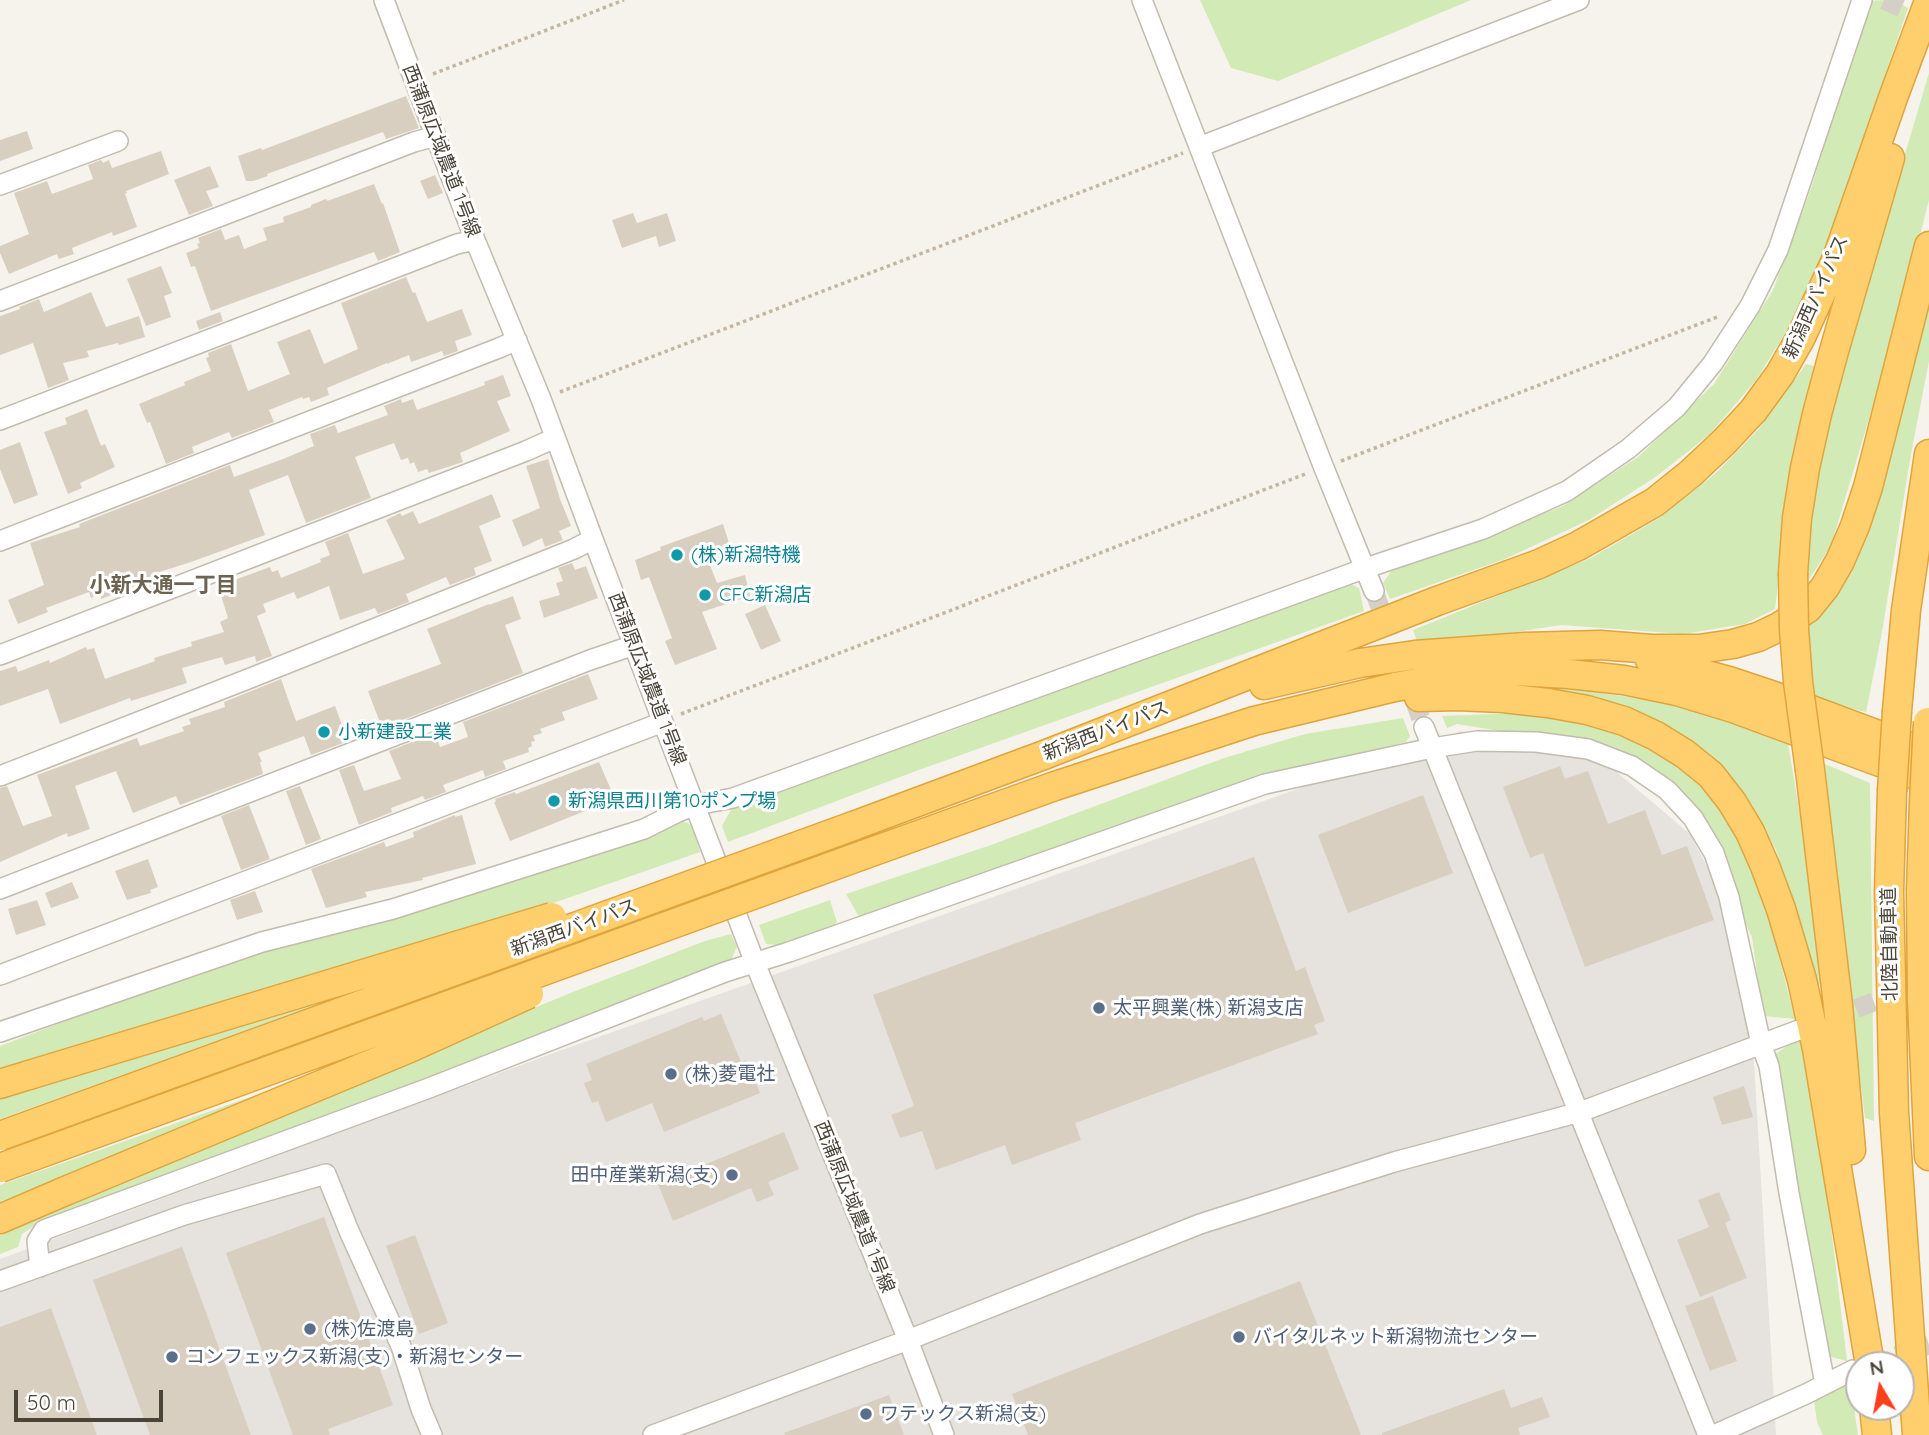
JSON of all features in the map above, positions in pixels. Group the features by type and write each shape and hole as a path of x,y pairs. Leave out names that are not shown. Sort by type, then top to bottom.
{"highway":[{"name":"新潟西バイパス","path":"0,1136 1044,755 1437,601 1539,564 1578,546 1655,502 1691,473 1753,411 1780,374 1801,337 1837,258 1929,1"},
{"path":"1864,1351 1838,1005 1796,655 1793,573 1797,518 1817,414 1929,20"},
{"path":"1044,755 1206,701 1360,663 1415,655 1525,647 1600,645 1699,649 1733,644 1780,627 1808,608 1825,587 1855,526 1868,487 1929,246"},
{"name":"北陸自動車道","path":"1917,1435 1894,1112 1889,892 1892,791 1906,610 1929,454"},
{"path":"1525,647 1641,657 1684,668 1774,696 1929,754"},
{"name":"新潟西バイパス","path":"0,1168 1055,786 1254,721 1395,687 1455,676 1515,671 1597,677 1676,691 1733,708 1926,791"},
{"path":"1322,704 1457,696 1503,698 1574,707 1624,721 1656,736 1711,775 1750,832 1781,909 1802,980 1817,1049 1863,1351"},
{"name":"北陸自動車道","path":"1929,713 1921,890 1929,1156"},
{"path":"0,1084 853,826"},
{"path":"0,1219 412,1046 746,897"}],"street":[{"name":"西蒲原広域農道 1号線","path":"384,0 475,240 541,399 755,962 944,1435"},
{"path":"1142,0 1374,591"},
{"path":"1199,148 1579,0"},
{"path":"0,1032 262,942 393,909 644,829 696,805 733,798 1483,529 1567,491 1628,449 1677,407 1713,363 1750,306 1778,250 1861,0"},
{"path":"0,301 401,147 436,136"},
{"path":"0,185 118,141"},
{"path":"0,420 457,244 475,240"},
{"path":"0,541 517,340"},
{"path":"0,655 555,438"},
{"path":"0,776 562,554 593,539"},
{"path":"0,890 578,664 634,645"},
{"path":"0,975 663,722"},
{"path":"1424,727 1708,1435"},
{"path":"40,1267 37,1241 44,1230 429,1088 725,972 789,952 1265,784 1477,741 1536,742 1588,749 1632,766 1667,790 1693,818 1714,853 1729,897 1761,1044 1769,1066 1789,1193 1825,1384"},
{"path":"653,1435 908,1340 1200,1224 1394,1162 1580,1112 1799,1031"},
{"path":"0,1281 184,1215 326,1174 401,1346 432,1435"},
{"path":"1714,1435 1845,1376"}],"path":[{"path":"414,79 439,72 624,0"},
{"path":"541,399 1199,148"},
{"path":"663,722 1750,306"}],"shaded area":[{"path":"1461,731 1599,757 1690,834 1747,943 1776,1435 0,1435 0,1259 559,1051"}],"green space":[{"path":"1200,0 1471,0 1278,81 1231,68"},
{"path":"1894,0 1908,8 1823,257 1794,319 1756,380 1710,434 1657,476 1589,520 1505,559 1390,599 1383,583 1392,570 1561,507 1638,457 1714,384 1773,290 1812,186 1867,1"},
{"path":"1929,73 1929,200 1899,318 1831,546 1807,582 1808,545 1831,413"},
{"path":"1929,280 1929,361 1866,712 1815,699 1808,619"},
{"path":"1806,364 1821,368 1785,525 1775,609 1745,624 1683,634 1561,625 1419,647 1413,630 1591,558 1661,517 1717,472 1758,430"},
{"path":"1351,584 1359,588 1364,611 916,771 728,842 722,826 733,806 951,731 1217,630"},
{"path":"1572,688 1659,702 1728,721 1788,744 1807,856 1824,987 1812,981 1776,850 1739,790 1536,691"},
{"path":"1525,713 1579,722 1639,739 1703,780 1744,840 1761,888 1795,1019 1763,1016 1752,937 1681,793 1525,735 1457,724 1447,728 1442,716"},
{"path":"1403,718 1410,736 1406,742 1269,777 861,920 846,894 991,845 1224,758 1305,734"},
{"path":"1825,764 1870,783 1874,1121 1865,1118 1837,889"},
{"path":"676,821 688,823 693,827 700,852 473,931 0,1073 0,1046 76,1017 251,954"},
{"path":"830,900 837,922 829,931 789,946 766,944 759,925"},
{"path":"731,934 737,947 730,962 642,999 34,1226 22,1234 18,1247 0,1254 0,1235 53,1205 573,992 705,941"},
{"path":"379,982 159,1062 0,1119 0,1093"},
{"path":"1800,1037 1826,1185 1845,1360 1820,1354 1771,1057"},
{"path":"401,1044 55,1186 0,1203 0,1185"},
{"path":"1845,1381 1845,1421 1856,1421 1858,1435 1823,1435 1817,1422 1813,1393"}],"building":[{"path":"406,96 419,128 386,139 383,132 267,174 268,176 246,181 238,156 261,148 262,150"},
{"path":"27,131 33,149 0,161 0,140"},
{"path":"161,151 169,174 126,191 125,194 137,227 113,236 112,232 72,248 74,254 59,259 57,254 9,274 0,253 0,246 29,234 14,193 47,181 52,194 93,179 88,165 109,160 112,168"},
{"path":"210,166 219,187 206,191 213,206 189,215 174,180"},
{"path":"435,175 443,193 428,199 420,181"},
{"path":"374,184 400,252 378,261 374,252 211,311 195,266 191,267 186,253 199,248 198,238 221,229 225,240 239,235 244,249 267,240 263,228 284,222 283,217 326,199 327,201"},
{"path":"633,213 637,223 667,213 676,241 659,247 656,236 622,248 612,220"},
{"path":"161,266 172,293 164,296 171,317 146,326 127,279"},
{"path":"406,277 427,322 462,309 472,335 455,341 458,351 444,356 442,351 411,362 409,355 387,363 327,388 329,395 311,402 309,397 302,397 269,410 274,422 232,438 229,432 192,447 194,453 166,464 150,422 147,423 139,404 211,371 206,358 209,357 208,353 231,344 248,391 290,374 277,342 310,329 324,364 358,349 341,303"},
{"path":"91,292 106,327 139,316 145,337 87,351 89,357 63,363 69,380 48,388 33,343 0,355 0,316 39,299 44,312"},
{"path":"220,312 223,321 199,330 196,321"},
{"path":"503,375 511,396 497,401 510,431 460,453 463,462 429,473 427,469 418,472 414,462 410,464 408,458 401,460 394,443 355,457 371,498 306,523 288,475 249,490 265,535 156,573 158,577 101,599 100,594 91,598 89,592 46,608 48,612 18,624 8,600 44,585 30,543 80,527 79,524 230,465 234,477 283,459 314,446 310,434 335,425 338,433 388,415 384,406 401,399 402,403 413,399 417,410 485,385 484,382"},
{"path":"87,409 101,446 105,444 115,467 80,483 82,488 68,494 44,432 67,424 65,418"},
{"path":"20,442 38,495 14,504 0,469 0,450"},
{"path":"548,459 571,526 559,531 563,540 545,547 542,538 523,547 512,520 540,508 526,466"},
{"path":"492,494 501,517 479,526 492,561 474,568 476,575 450,585 446,577 406,594 409,602 378,614 375,608 340,620 329,586 297,599 294,592 263,604 266,612 257,616 272,656 256,662 255,656 225,665 222,657 182,668 187,683 131,701 130,698 60,724 48,689 0,706 0,671 16,666 18,672 49,660 50,663 86,647 87,650 94,648 105,679 155,661 154,658 192,646 191,642 224,632 220,622 228,618 218,586 270,567 272,572 278,570 281,578 321,562 320,559 330,555 325,542 348,533 363,574 405,559 386,520 400,513 402,516 413,511 419,524"},
{"path":"723,524 730,546 706,555 717,583 745,575 750,596 702,612 717,649 675,665 665,641 672,638 649,577 641,580 635,560 661,550 660,547"},
{"path":"572,563 575,570 586,566 598,598 544,618 539,601 560,595 556,583 563,581 558,568"},
{"path":"513,596 521,619 505,625 523,673 382,728 368,691 441,664 427,629"},
{"path":"765,605 781,641 761,650 745,614"},
{"path":"588,674 598,699 562,712 565,720 540,729 542,733 533,736 535,741 531,742 529,752 503,761 506,769 485,777 483,770 443,785 446,792 425,800 423,796 391,808 392,812 359,825 339,770 354,765 364,791 401,779 389,751 435,733 440,747 468,737 463,722"},
{"path":"281,679 296,721 335,706 348,741 311,755 304,736 258,753 263,774 180,805 176,796 133,813 116,771 75,786 90,829 68,837 67,833 0,862 0,788 7,786 23,826 52,816 37,775 137,738 140,746 184,731 182,727 191,724 189,719 225,707 224,702"},
{"name":"新潟県西川第10ポンプ場","path":"599,762 615,799 510,841 495,799 515,792 516,794"},
{"path":"1560,766 1565,779 1588,771 1608,824 1645,810 1662,855 1687,846 1714,920 1585,967 1543,853 1530,858 1503,787"},
{"path":"300,786 321,839 306,845 286,791"},
{"path":"1423,795 1453,873 1348,913 1318,835"},
{"path":"249,805 270,859 241,870 221,816"},
{"path":"455,815 462,815 476,864 422,878 423,880 365,892 367,897 326,908 311,869 384,842 386,847 414,837 413,832"},
{"name":"太平興業(株) 新潟支店","path":"1254,857 1296,971 1305,967 1325,1021 1314,1025 1318,1034 1075,1123 1081,1140 1012,1165 1005,1145 936,1170 922,1131 900,1138 891,1115 914,1106 873,995"},
{"path":"148,859 158,887 150,890 151,893 127,900 115,871"},
{"path":"72,882 79,898 51,908 45,893"},
{"path":"255,891 263,912 237,920 230,900"},
{"path":"37,900 46,925 16,935 8,909"},
{"name":"(株)菱電社","path":"721,1014 741,1062 746,1060 760,1093 664,1132 652,1103 606,1122 598,1101 592,1103 584,1083 592,1080 586,1064 702,1017 704,1021"},
{"path":"1744,1086 1753,1117 1722,1125 1713,1097"},
{"name":"田中産業新潟(支)","path":"784,1132 799,1169 768,1182 774,1195 757,1202 751,1188 673,1221 658,1184"},
{"path":"1719,1192 1731,1220 1725,1223 1747,1278 1700,1297 1677,1240 1709,1227 1698,1200"},
{"name":"(株)佐渡島","path":"324,1217 393,1405 328,1429 330,1435 293,1435 226,1253"},
{"path":"415,1235 448,1323 419,1334 386,1246"},
{"name":"コンフェックス新潟(支)・新潟センター","path":"182,1247 251,1435 150,1435 93,1280"},
{"name":"バイタルネット新潟物流センター","path":"1300,1281 1361,1435 1028,1435 1012,1394"},
{"path":"1713,1296 1737,1361 1710,1371 1685,1306"},
{"path":"51,1308 97,1435 0,1435 0,1327"},
{"path":"1504,1389 1511,1408 1542,1397 1550,1417 1518,1428 1520,1435 1382,1435 1382,1433"},
{"name":"ワテックス新潟(支)","path":"889,1395 904,1435 784,1433"}],"tunnel":[{"path":"1884,0 1929,20"},
{"path":"1374,591 1424,727"},
{"path":"1829,1019 1929,981"},
{"path":"1911,1351 1929,1345"}],"place":[{"name":"(株)新潟特機","path":"677,555"},
{"name":"CFC新潟店","path":"705,595"},
{"name":"小新建設工業","path":"324,732"},
{"name":"新潟県西川第10ポンプ場","path":"554,801"},
{"name":"太平興業(株) 新潟支店","path":"1099,1008"},
{"name":"(株)菱電社","path":"671,1074"},
{"name":"田中産業新潟(支)","path":"732,1175"},
{"name":"(株)佐渡島","path":"310,1329"},
{"name":"バイタルネット新潟物流センター","path":"1239,1337"},
{"name":"コンフェックス新潟(支)・新潟センター","path":"172,1357"},
{"name":"ワテックス新潟(支)","path":"866,1414"}],"district":[{"name":"小新大通一丁目","path":"163,586"}]}
